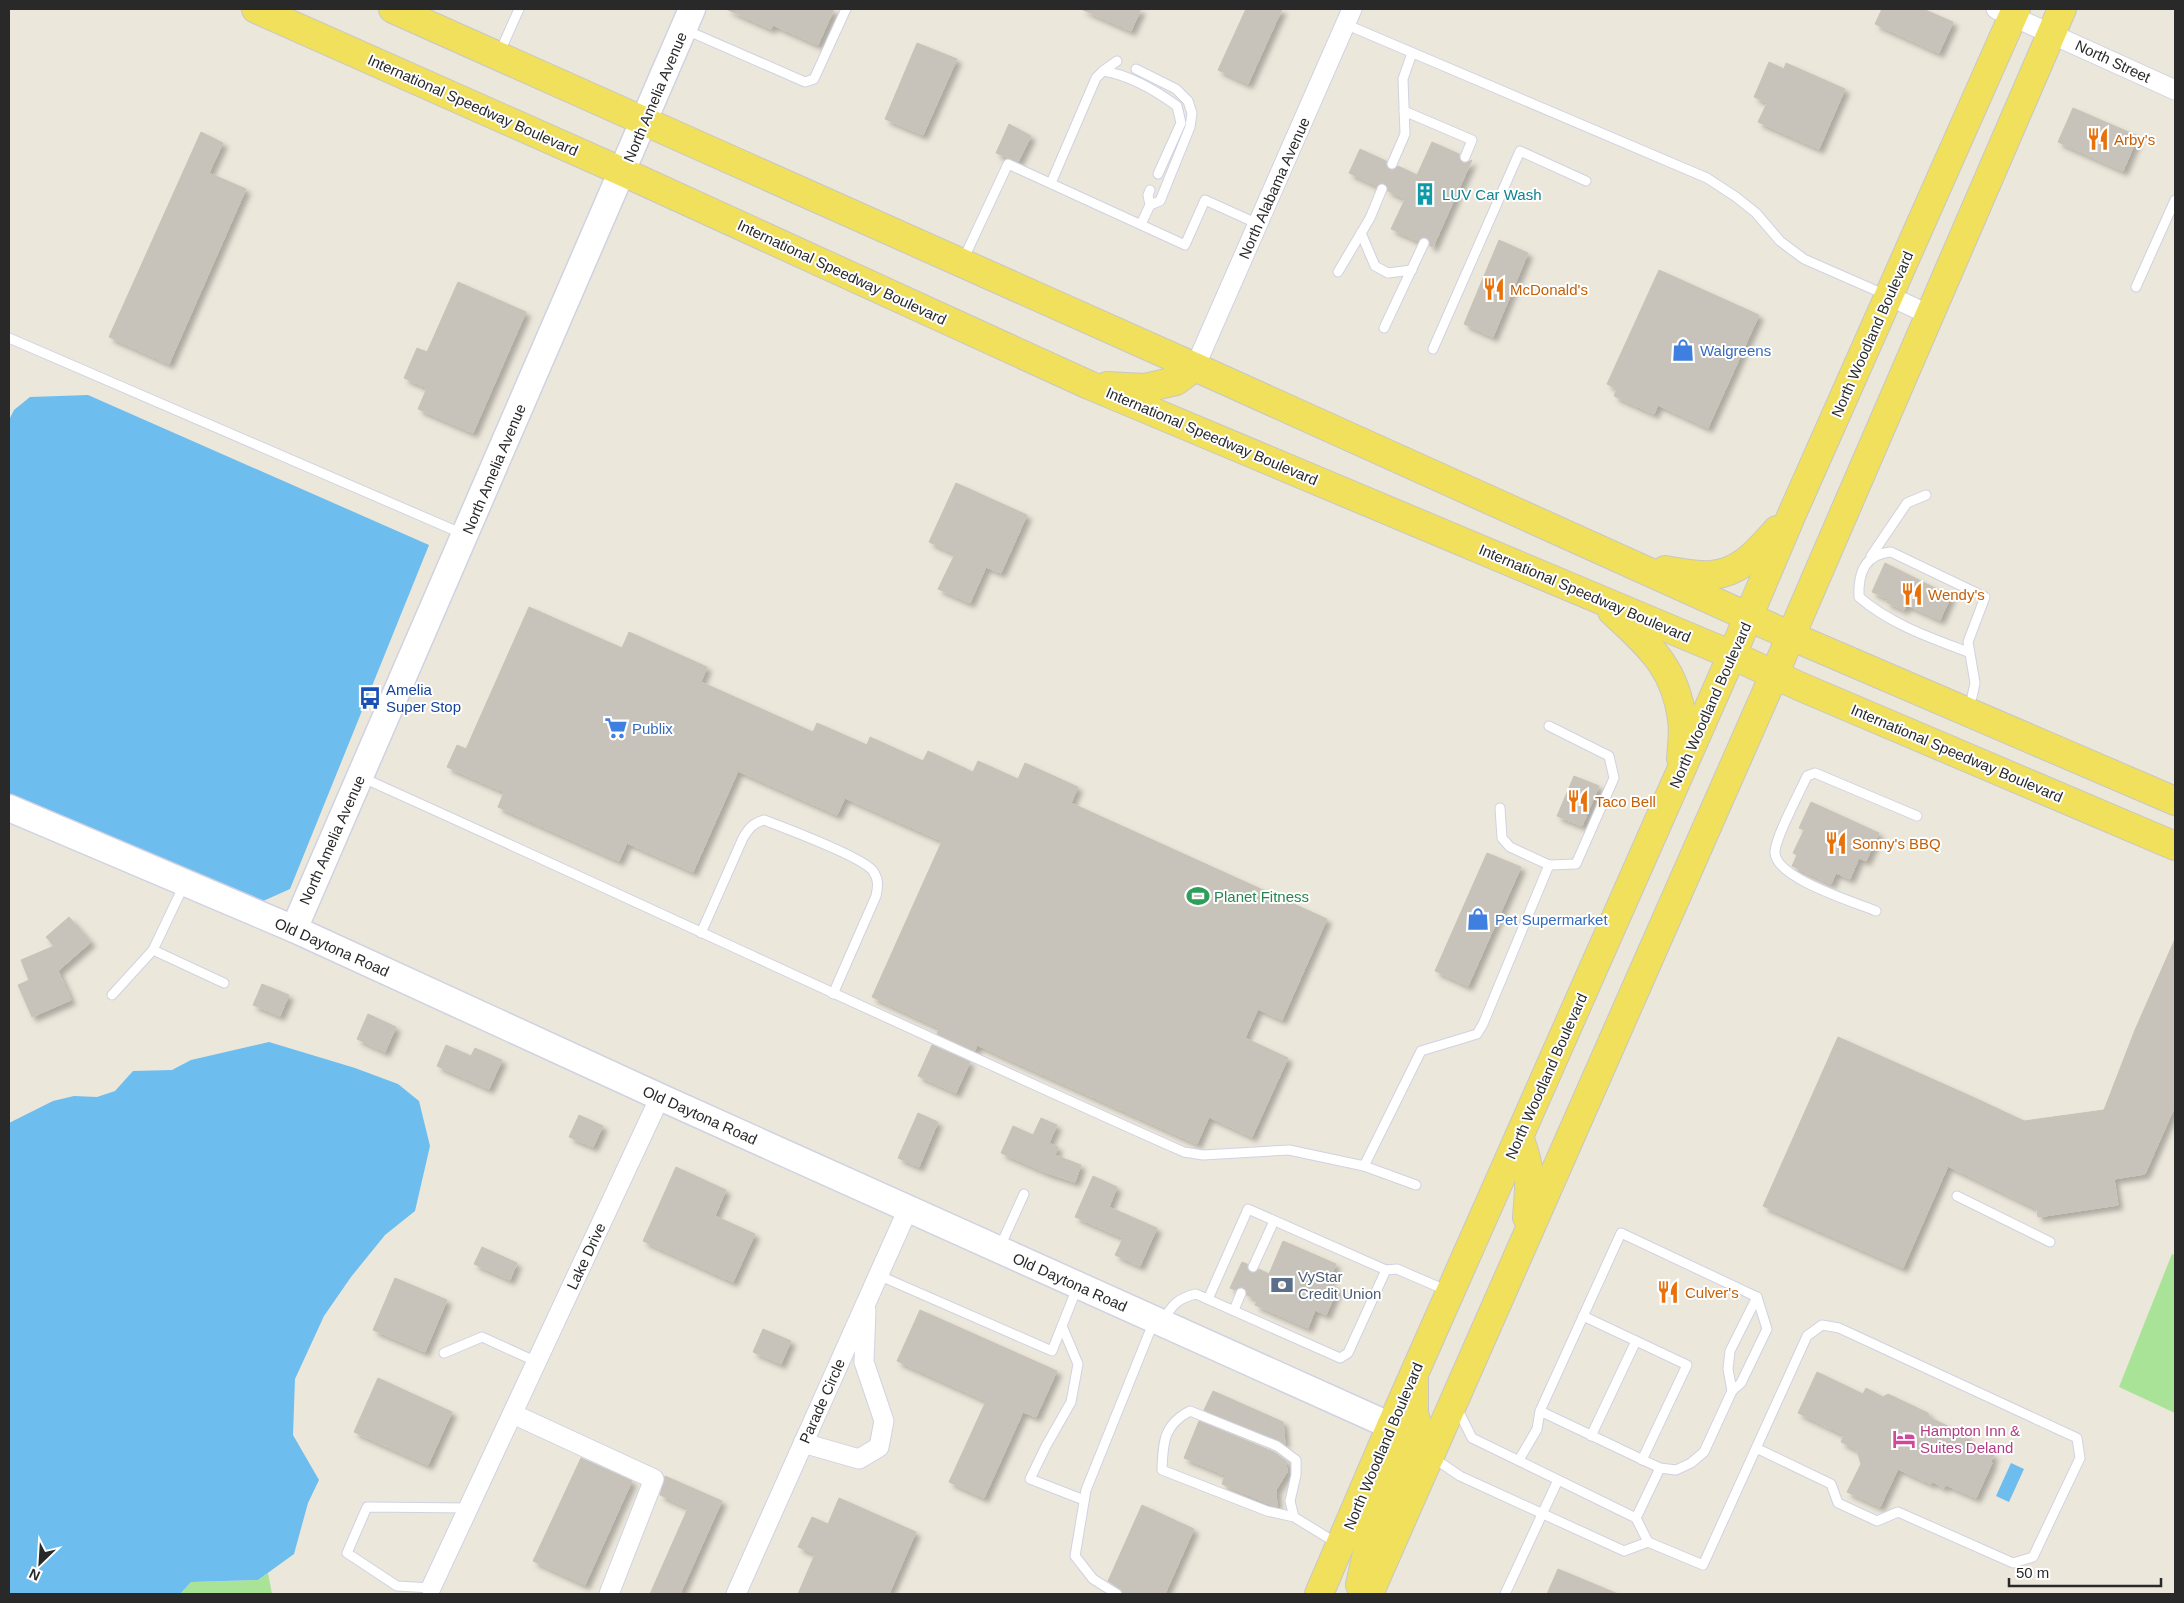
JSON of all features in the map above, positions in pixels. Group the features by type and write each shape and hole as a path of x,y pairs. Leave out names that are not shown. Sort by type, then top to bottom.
{"main road":[{"name":"International Speedway Boulevard","path":"256,9 623,172 1090,385 1600,599 2173,844"},
{"path":"393,9 1642,567 1791,636 1968,704 2172,800 2173,844"},
{"name":"North Woodland Boulevard","path":"1319,1594 1391,1426 1889,296 2009,11"},
{"path":"1369,1594 1774,675 2057,21"},
{"path":"1090,385 1146,388 1176,381 1196,367"},
{"path":"1642,567 1711,575 1728,572 1752,558 1792,514"},
{"path":"1600,599 1655,652 1671,678 1683,720 1680,772"},
{"path":"1946,748 1968,704"},
{"path":"1519,1136 1527,1157 1531,1178 1525,1241"},
{"path":"1414,1375 1414,1413 1430,1456"},
{"path":"1359,1594 1368,1548 1401,1469 1401,1451 1391,1426"}],"street":[{"name":"North Street","path":"2009,11 2057,21 2175,90"},
{"name":"North Alabama Avenue","path":"1196,367 1349,16"},
{"name":"North Amelia Avenue","path":"294,929 688,19"},
{"path":"1889,296 1930,315"},
{"name":"Old Daytona Road","path":"9,808 294,929 660,1097 1391,1426"},
{"name":"Lake Drive","path":"431,1588 660,1097"},
{"name":"Parade Circle","path":"736,1594 908,1209"},
{"path":"803,1443 859,1459 879,1447 884,1421 864,1362 866,1302"},
{"path":"512,1414 654,1479 609,1594"}],"lane":[{"path":"499,56 519,9"},
{"path":"688,19 805,82 814,79 846,9"},
{"path":"1349,16 1412,53 1707,178 1756,213 1780,241 1804,259 1889,296"},
{"path":"1392,164 1405,134 1403,79 1412,53"},
{"path":"1051,183 1096,78 1117,61"},
{"path":"1136,69 1176,88 1188,101 1192,113 1190,127 1160,201 1150,205"},
{"path":"1103,71 1113,72 1155,90 1177,106 1181,122 1158,174"},
{"path":"1404,111 1472,140 1465,156"},
{"path":"1434,350 1520,151 1586,181"},
{"path":"962,263 1008,164 1185,245 1206,200 1258,224"},
{"path":"1338,272 1370,218 1382,189"},
{"path":"1141,224 1150,205 1148,195 1150,190"},
{"path":"2136,287 2175,200"},
{"path":"1361,233 1375,266 1388,273 1412,270"},
{"path":"1384,328 1424,244"},
{"path":"10,340 465,535"},
{"path":"1926,495 1907,503 1870,558 1858,583 1859,597 1881,614 1928,637 1968,652"},
{"path":"1870,558 1880,553 1891,552 1985,597 1968,642 1968,652 1975,683 1968,704"},
{"path":"1500,808 1502,838 1510,847 1549,864 1576,864 1614,778 1609,756 1549,726"},
{"path":"1876,911 1804,882 1782,869 1776,860 1776,843 1807,776 1816,773 1917,816"},
{"path":"360,776 833,994 1184,1152 1203,1155 1288,1150 1364,1166 1416,1185"},
{"path":"701,933 742,838 750,827 757,822 764,820 854,857 872,869 879,882 876,896 833,994"},
{"path":"1364,1166 1421,1051 1476,1034 1483,1024 1549,864"},
{"path":"112,995 154,950 185,882"},
{"path":"154,950 224,983"},
{"path":"999,1250 1024,1194"},
{"path":"1957,1196 2050,1242"},
{"path":"1208,1299 1248,1209 1386,1270 1397,1269 1450,1292"},
{"path":"1253,1267 1274,1221"},
{"path":"1518,1460 1537,1430 1540,1411 1621,1232 1757,1297 1767,1329 1741,1383 1732,1391 1704,1452 1691,1463 1676,1470 1660,1468 1540,1411"},
{"path":"1117,1594 1093,1579 1075,1556 1084,1500 1086,1490 1159,1322 1171,1307 1182,1297 1196,1294 1340,1358 1348,1353 1386,1270"},
{"path":"878,1275 1052,1351 1078,1286"},
{"path":"1234,1310 1241,1293"},
{"path":"1732,1391 1728,1369 1730,1351 1757,1297"},
{"path":"1583,1316 1687,1365 1642,1460"},
{"path":"1454,1402 1472,1438 1636,1518 1648,1542 1703,1565 1756,1448 1807,1336 1822,1325 1839,1328 2077,1438 2080,1458 2033,1557 2012,1563 1898,1512 1877,1520 1862,1514 1838,1503 1831,1484 1756,1448"},
{"path":"1062,1326 1078,1364 1071,1402 1030,1479 1084,1500"},
{"path":"444,1353 482,1337 537,1362"},
{"path":"1591,1436 1636,1341"},
{"path":"1294,1517 1290,1501 1296,1474 1296,1460 1278,1446 1190,1412 1177,1418 1163,1440 1162,1470 1267,1511 1294,1517 1340,1545"},
{"path":"1430,1456 1460,1476 1624,1550 1648,1542"},
{"path":"1636,1518 1660,1468"},
{"path":"1505,1594 1558,1480"},
{"path":"431,1588 397,1586 347,1553 367,1507 469,1508"}],"green space":[{"path":"2172,1254 2175,1255 2175,1413 2119,1387"},
{"path":"268,1573 272,1594 180,1594 191,1582 258,1580"}],"water":[{"path":"88,395 429,545 290,889 261,902 9,795 9,420 14,410 30,397"},
{"path":"269,1042 355,1068 398,1084 419,1101 430,1146 415,1211 385,1235 351,1277 324,1316 295,1379 293,1435 319,1480 308,1503 294,1554 258,1580 191,1582 180,1594 9,1594 9,1123 53,1101 74,1096 97,1097 115,1091 133,1071 172,1070 191,1060"},
{"path":"2011,1463 2024,1469 2009,1502 1996,1496"}],"building":[{"path":"726,9 834,9 818,45 773,25 771,29"},
{"path":"1081,9 1141,9 1131,31"},
{"path":"1246,9 1282,9 1248,84 1218,70"},
{"path":"1882,9 1923,9 1953,22 1939,53 1875,24"},
{"path":"917,43 957,59 923,135 885,119"},
{"path":"1769,62 1784,69 1786,63 1845,89 1819,149 1758,122 1767,103 1754,97"},
{"name":"Arby's","path":"2073,108 2138,136 2123,171 2058,142"},
{"path":"1009,124 1031,136 1018,162 996,153"},
{"path":"201,132 223,143 209,173 246,189 169,364 109,337"},
{"name":"LUV Car Wash","path":"1432,142 1459,154 1462,163 1472,160 1433,247 1430,246 1429,240 1426,237 1418,241 1391,229 1405,199 1388,191 1385,183 1377,186 1349,173 1360,149 1386,161 1389,169 1393,170 1398,166 1417,175"},
{"path":"1499,240 1528,253 1493,337 1464,324"},
{"name":"Walgreens","path":"1659,270 1759,315 1708,428 1658,405 1654,414 1614,396 1617,389 1607,384"},
{"path":"458,282 526,312 473,433 418,409 427,388 404,378 417,348 427,352"},
{"path":"956,483 1027,515 1001,573 986,567 970,603 938,589 955,554 929,542"},
{"name":"Wendy's","path":"1885,563 1951,596 1940,620 1907,605 1904,610 1886,602 1888,599 1872,592"},
{"path":"529,607 622,648 629,632 707,667 701,682 813,732 817,723 867,745 870,737 923,761 928,751 973,772 978,761 1018,779 1025,763 1078,787 1071,803 1327,919 1282,1020 1258,1009 1245,1038 1288,1058 1252,1137 1209,1117 1197,1144 977,1045 975,1051 937,1034 939,1028 872,997 942,841 845,798 837,815 738,771 693,872 627,843 619,861 498,807 504,792 447,767 457,745 466,749"},
{"name":"Taco Bell","path":"1574,776 1599,786 1582,826 1557,816"},
{"name":"Sonny's BBQ","path":"1811,802 1879,833 1866,861 1859,858 1850,879 1836,873 1831,884 1792,866 1797,855 1793,853 1804,830 1799,828"},
{"name":"Pet Supermarket","path":"1487,853 1521,867 1468,986 1435,971"},
{"path":"69,917 91,942 58,971 71,1000 32,1017 18,985 29,980 21,960 54,946 46,937"},
{"path":"2175,939 2175,1106 2145,1174 2114,1179 2118,1205 2038,1217 2037,1209 1948,1166 1903,1268 1763,1206 1838,1037 2024,1121 2104,1110 2135,1030"},
{"path":"262,984 289,995 280,1016 253,1005"},
{"path":"368,1014 396,1027 385,1052 357,1039"},
{"path":"446,1045 471,1056 475,1048 502,1060 489,1089 437,1066"},
{"path":"932,1045 970,1062 956,1093 918,1076"},
{"path":"918,1113 938,1122 919,1167 898,1158"},
{"path":"579,1115 603,1126 593,1147 569,1137"},
{"path":"1041,1118 1057,1125 1049,1143 1058,1147 1055,1155 1081,1165 1075,1182 1047,1173 1001,1153 1013,1126 1033,1135"},
{"path":"676,1167 726,1190 715,1216 755,1234 733,1282 643,1241"},
{"path":"1093,1176 1117,1187 1109,1207 1157,1228 1140,1266 1115,1255 1123,1238 1075,1217"},
{"name":"VyStar Credit Union","path":"1283,1241 1336,1264 1328,1283 1338,1288 1326,1315 1315,1310 1308,1328 1255,1305 1258,1300 1247,1295 1244,1287 1235,1290 1230,1288 1242,1262 1247,1264 1248,1270 1251,1273 1259,1269 1269,1274"},
{"path":"482,1247 517,1263 510,1280 474,1264"},
{"path":"395,1278 447,1300 425,1352 373,1330"},
{"path":"920,1310 1057,1371 1036,1417 1023,1412 984,1498 949,1482 986,1401 897,1361"},
{"path":"763,1329 791,1341 781,1364 753,1352"},
{"name":"Hampton Inn & Suites Deland","path":"1817,1372 1863,1394 1866,1388 1883,1397 1888,1394 1928,1413 1929,1417 1968,1436 1965,1442 1994,1455 1976,1498 1946,1485 1944,1488 1933,1482 1931,1484 1898,1469 1880,1507 1847,1492 1861,1464 1857,1450 1841,1442 1844,1435 1798,1413"},
{"path":"378,1378 452,1412 428,1465 354,1432"},
{"path":"1213,1391 1283,1422 1285,1444 1204,1410"},
{"path":"1199,1421 1274,1452 1286,1461 1287,1472 1276,1490 1277,1507 1222,1484 1225,1475 1184,1458"},
{"path":"581,1458 632,1481 585,1585 533,1561"},
{"path":"665,1476 722,1501 680,1594 650,1594 688,1508 660,1495"},
{"path":"839,1498 916,1532 889,1594 798,1594 815,1554 798,1547 812,1517 828,1524"},
{"path":"1142,1505 1194,1529 1165,1594 1123,1594 1121,1589 1108,1581"},
{"path":"1558,1569 1618,1594 1547,1594"}],"place":[{"name":"Arby's","path":"2098,139"},
{"name":"LUV Car Wash","path":"1425,194"},
{"name":"McDonald's","path":"1494,289"},
{"name":"Walgreens","path":"1683,350"},
{"name":"Wendy's","path":"1912,594"},
{"name":"Amelia Super Stop","path":"370,698"},
{"name":"Publix","path":"616,728"},
{"name":"Taco Bell","path":"1578,801"},
{"name":"Sonny's BBQ","path":"1836,843"},
{"name":"Planet Fitness","path":"1198,896"},
{"name":"Pet Supermarket","path":"1478,919"},
{"name":"VyStar Credit Union","path":"1282,1285"},
{"name":"Culver's","path":"1668,1292"},
{"name":"Hampton Inn & Suites Deland","path":"1904,1439"}]}
